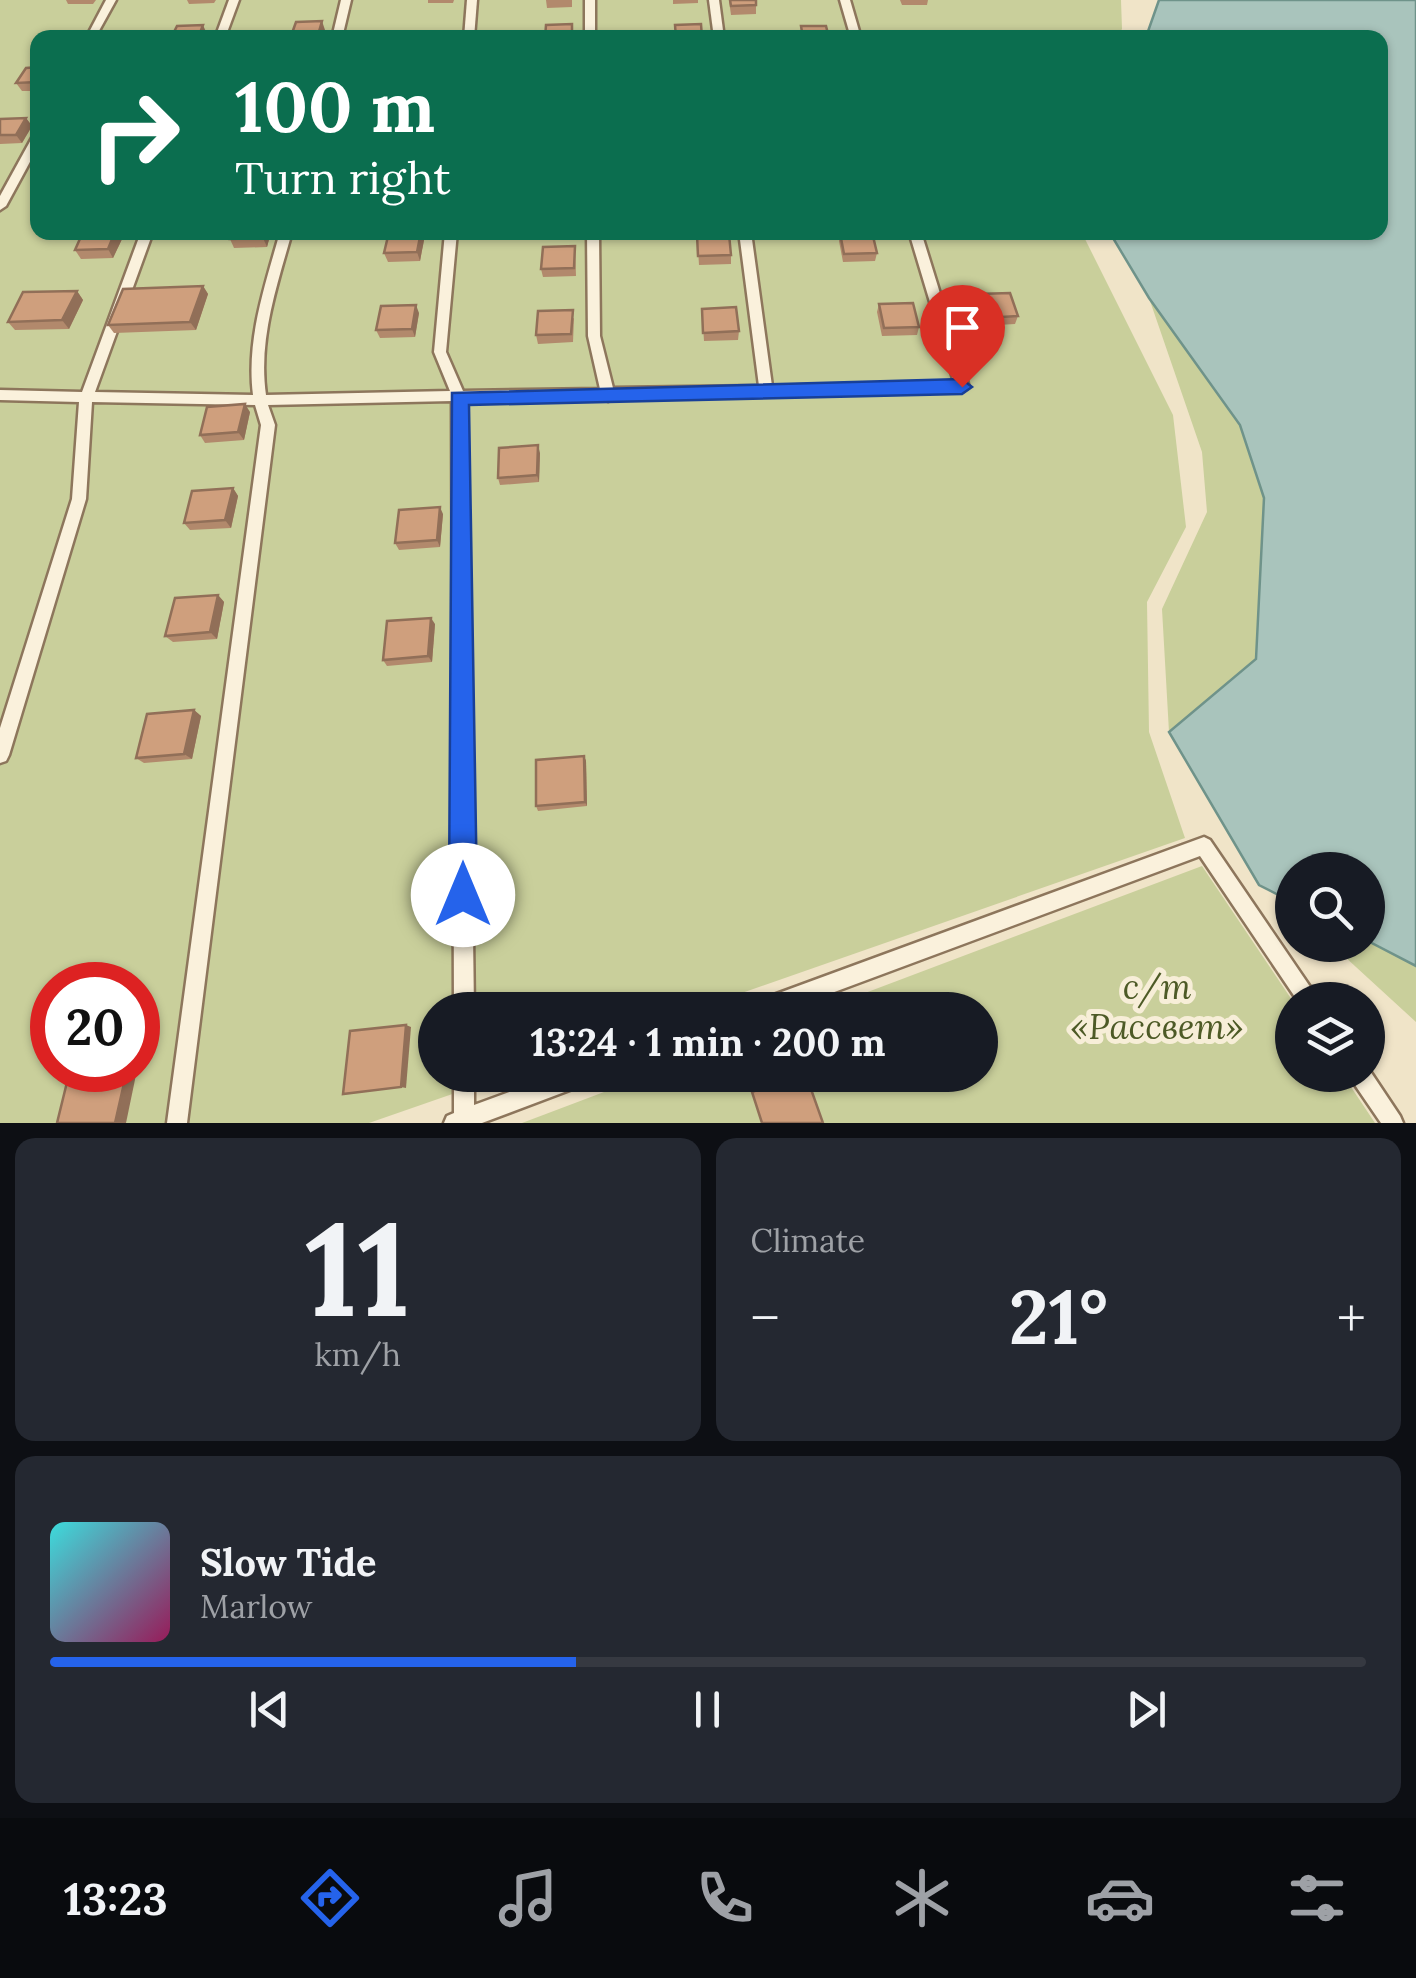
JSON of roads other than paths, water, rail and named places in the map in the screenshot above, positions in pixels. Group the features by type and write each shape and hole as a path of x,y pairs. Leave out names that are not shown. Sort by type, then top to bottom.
{"lane":[{"path":"94,30 111,0"},
{"path":"223,30 234,0"},
{"path":"339,30 346,0"},
{"path":"470,30 472,0"},
{"path":"590,0 590,30"},
{"path":"714,0 718,30"},
{"path":"845,0 854,30"},
{"path":"0,206 30,151"},
{"path":"0,755 79,499 86,398 145,240"},
{"path":"176,1123 268,425 258,400 254,357 284,240"},
{"path":"450,240 440,352 459,398 464,992"},
{"path":"592,240 594,336 608,396"},
{"path":"746,240 766,391"},
{"path":"0,395 258,400 962,387 917,240"},
{"path":"809,992 1204,846 1297,982"},
{"path":"462,1092 459,1121 538,1092"},
{"path":"1372,1092 1393,1123"}],"water":[{"path":"1159,0 1416,0 1416,966 1385,950 1385,852 1275,852 1275,893 1259,885 1169,732 1256,659 1264,498 1240,425 1149,298 1114,240 1388,240 1388,30 1148,30"}],"park label":[{"name":"с/т «Рассвет»","path":"1157,1006"}]}
